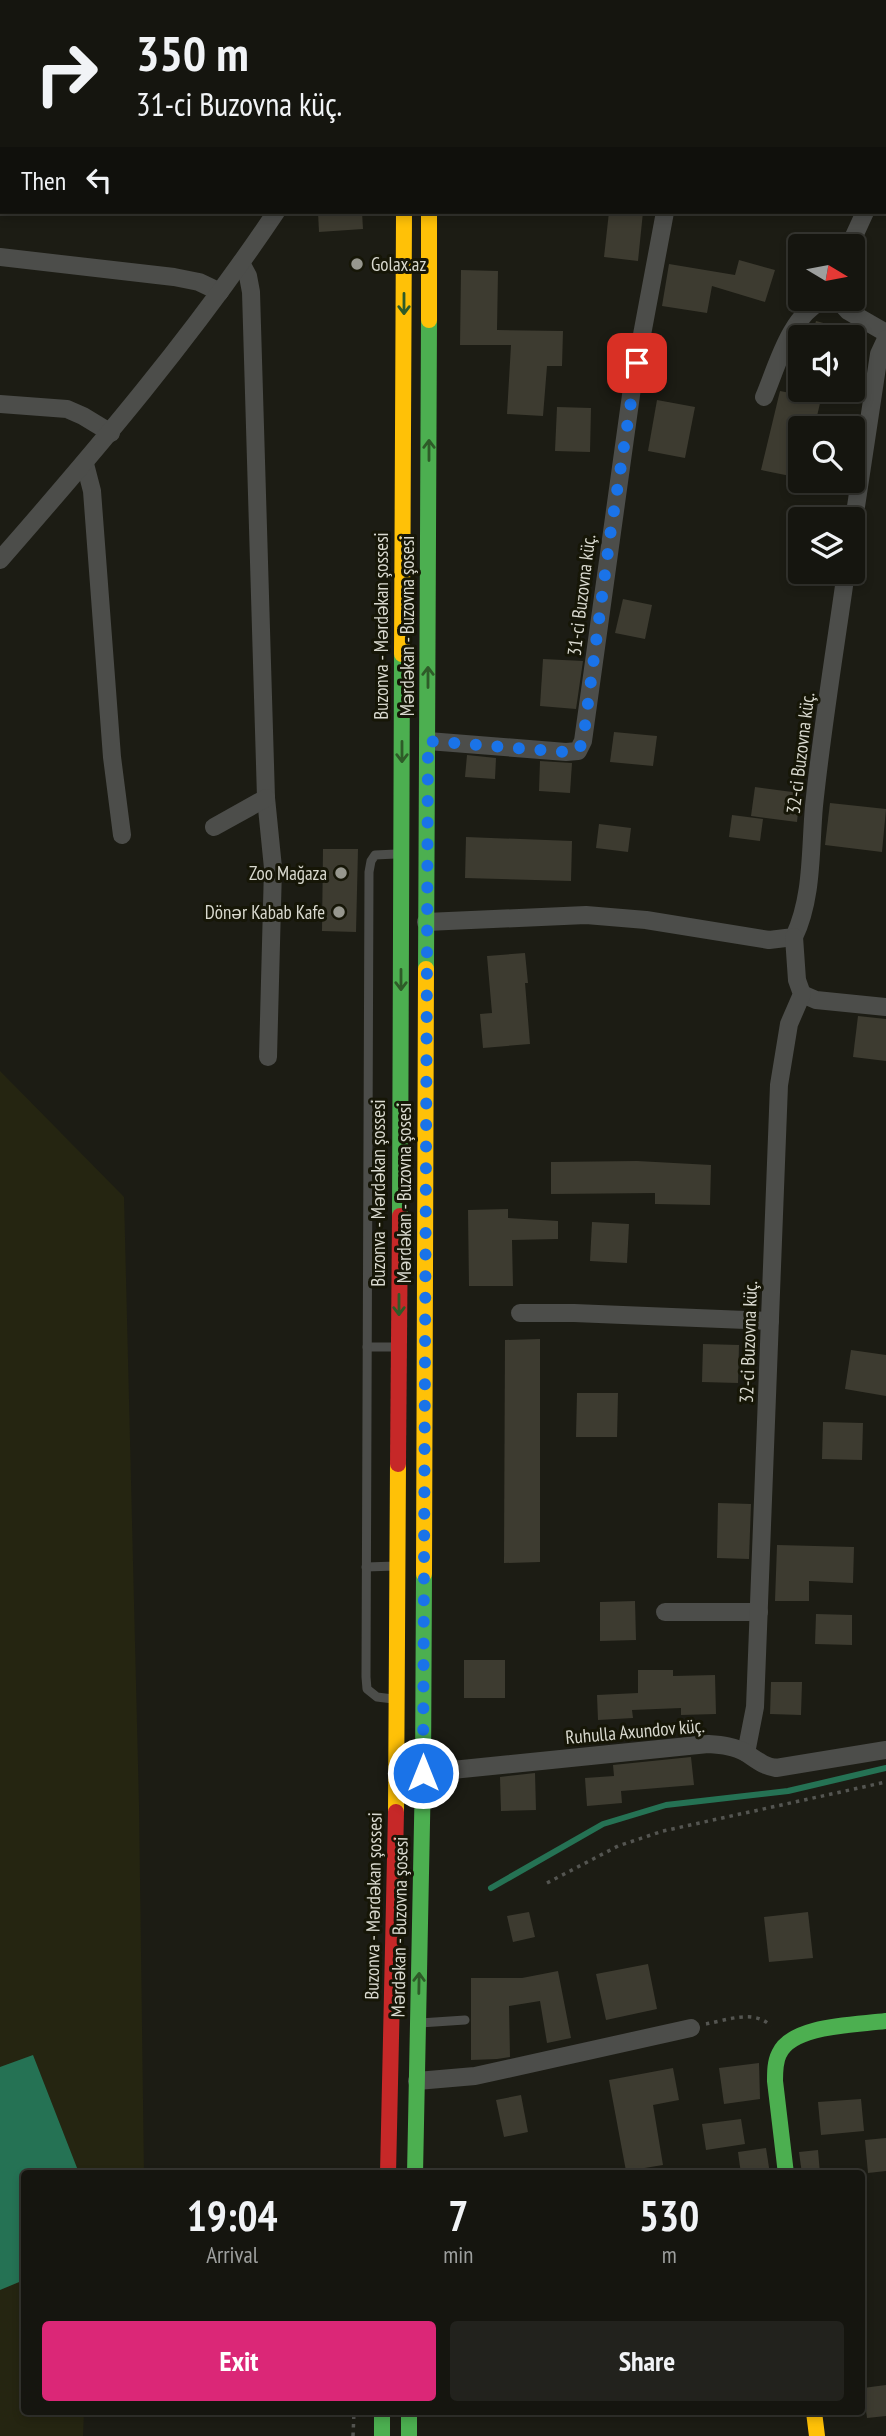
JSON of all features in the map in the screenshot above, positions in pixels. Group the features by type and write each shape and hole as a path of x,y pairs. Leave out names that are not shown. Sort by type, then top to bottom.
{"main road":[{"name":"Buzonva - Mərdəkan şossesi","path":"388,2170 397,1700 404,214"},
{"name":"Mərdəkan - Buzovna şosesi","path":"415,2170 423,1773 429,214"},
{"path":"786,2170 775,2065 778,2053 799,2036 817,2030 886,2021"},
{"path":"382,2415 382,2436"},
{"path":"409,2415 409,2436"},
{"path":"814,2415 817,2436"}],"street":[{"path":"0,560 111,433 220,292 275,214"},
{"name":"31-ci Buzovna küç.","path":"428,741 565,752 578,751 583,741 630,402 665,214"},
{"path":"855,234 864,214"},
{"path":"0,257 174,277 199,282 220,292"},
{"path":"241,263 248,275 251,292 267,798 273,868 268,1057"},
{"path":"764,397 798,319 805,312"},
{"path":"850,312 886,336 879,354 856,507"},
{"path":"0,404 67,409 111,433"},
{"path":"85,464 92,491 112,757 122,835"},
{"name":"32-ci Buzovna küç.","path":"746,1753 755,1707 779,1085 789,1024 802,994 797,980 793,937 802,919 807,895 814,806 844,584"},
{"path":"214,827 267,798"},
{"path":"426,922 586,915 646,920 769,940 793,937"},
{"path":"802,994 816,1000 886,1007"},
{"path":"520,1314 573,1312 770,1321"},
{"path":"665,1612 759,1612"},
{"name":"Ruhulla Axundov küç.","path":"423,1773 708,1744 728,1746 746,1753 765,1766 776,1768 886,1750"},
{"path":"417,2081 475,2076 691,2028"}],"lane":[{"path":"397,1700 377,1697 367,1689 369,872 375,855 401,853"},
{"path":"367,1348 399,1347"},
{"path":"366,1567 398,1566"},
{"path":"418,2023 466,2020"}],"path":[{"path":"547,1882 618,1846 663,1831 886,1782"},
{"path":"691,2028 755,2016 768,2022 787,2044"},
{"path":"353,2436 354,2415"}],"shaded area":[{"path":"0,1071 124,1197 139,1805 144,2170 21,2170 21,2415 84,2415 83,2436 0,2436"},
{"path":"33,2055 78,2170 21,2170 21,2281 0,2290 0,2067"}],"building":[{"path":"318,214 362,214 363,229 319,232"},
{"path":"609,214 643,214 638,261 604,257"},
{"path":"739,260 775,270 765,302 712,286 707,313 662,306 669,264 735,275"},
{"path":"461,270 498,271 497,330 563,331 562,366 547,366 543,416 507,414 511,345 460,345"},
{"path":"816,321 831,325 815,325"},
{"path":"780,391 788,393 788,402 820,402 817,416 788,416 788,476 761,470"},
{"path":"657,400 695,407 685,458 648,451"},
{"path":"557,407 591,408 590,452 555,451"},
{"path":"623,599 652,605 645,639 615,633"},
{"path":"543,659 583,661 576,709 540,706"},
{"path":"614,732 657,736 653,766 610,762"},
{"path":"467,755 496,758 495,779 465,777"},
{"path":"540,761 572,763 570,793 539,791"},
{"path":"755,787 800,793 797,822 751,816"},
{"path":"830,803 886,809 882,852 825,845"},
{"path":"732,815 763,819 760,841 729,837"},
{"path":"599,824 631,828 628,852 596,848"},
{"path":"466,837 572,841 571,881 465,878"},
{"path":"323,849 358,849 356,932 322,931"},
{"path":"525,953 530,1044 483,1048 480,1014 492,1013 487,956"},
{"path":"858,1016 886,1019 886,1061 853,1057"},
{"path":"637,1161 711,1165 710,1205 655,1204 655,1193 551,1194 551,1162"},
{"path":"508,1209 508,1218 558,1221 558,1239 512,1240 513,1286 469,1286 468,1210"},
{"path":"592,1222 629,1224 627,1263 590,1261"},
{"path":"540,1339 540,1562 504,1563 505,1340"},
{"path":"703,1344 739,1345 738,1383 702,1382"},
{"path":"851,1350 886,1355 886,1396 845,1389"},
{"path":"577,1393 618,1393 617,1437 576,1437"},
{"path":"823,1422 863,1423 862,1460 822,1459"},
{"path":"718,1503 751,1504 749,1559 717,1558"},
{"path":"777,1545 854,1547 853,1583 809,1581 809,1601 775,1601"},
{"path":"635,1601 636,1640 600,1641 600,1602"},
{"path":"816,1614 852,1615 852,1645 815,1644"},
{"path":"464,1660 505,1660 505,1698 464,1698"},
{"path":"638,1670 673,1670 673,1676 715,1675 716,1714 681,1715 681,1708 632,1710 633,1718 598,1720 597,1695 638,1693"},
{"path":"771,1682 802,1682 801,1715 770,1714"},
{"path":"691,1757 694,1785 621,1791 622,1803 587,1806 585,1778 614,1776 613,1765"},
{"path":"535,1773 536,1810 501,1811 500,1777"},
{"path":"529,1912 535,1937 513,1942 507,1916"},
{"path":"808,1912 813,1958 769,1962 764,1917"},
{"path":"648,1964 657,2009 606,2020 596,1974"},
{"path":"558,1971 571,2038 547,2043 540,2001 509,2006 510,2057 471,2060 471,1978 522,1978"},
{"path":"759,2063 760,2099 724,2104 719,2068"},
{"path":"673,2068 679,2100 653,2105 663,2165 626,2170 609,2080"},
{"path":"521,2095 528,2132 504,2137 496,2100"},
{"path":"861,2099 864,2131 821,2135 818,2102"},
{"path":"741,2119 745,2144 706,2150 702,2124"},
{"path":"886,2138 886,2171 868,2173 865,2140"},
{"path":"766,2148 769,2170 740,2170 738,2152"},
{"path":"818,2150 820,2170 801,2170 799,2152"},
{"path":"886,2385 886,2416 867,2418 865,2388"}],"waterway":[{"path":"491,1888 603,1824 666,1805 788,1791 886,1768"}],"traffic: fast":[{"path":"426,969 429,320"},
{"path":"400,1216 402,654"},
{"path":"415,2170 424,1574"},
{"path":"786,2170 775,2081 779,2054 786,2044 811,2031 886,2021"},
{"path":"382,2415 382,2436"},
{"path":"409,2415 409,2436"}],"traffic: slow":[{"path":"402,654 404,214"},
{"path":"429,214 429,320"},
{"path":"424,1574 426,969"},
{"path":"396,1812 398,1464"},
{"path":"814,2415 817,2436"}],"traffic: jam":[{"path":"398,1464 400,1216"},
{"path":"388,2170 396,1812"}],"place":[{"name":"Golax.az","path":"357,264"},
{"name":"Zoo Mağaza","path":"341,873"},
{"name":"Dönər Kabab Kafe","path":"339,912"}],"route":[{"path":"423,1773 428,741 578,751 583,741 610,536 637,363"}]}
